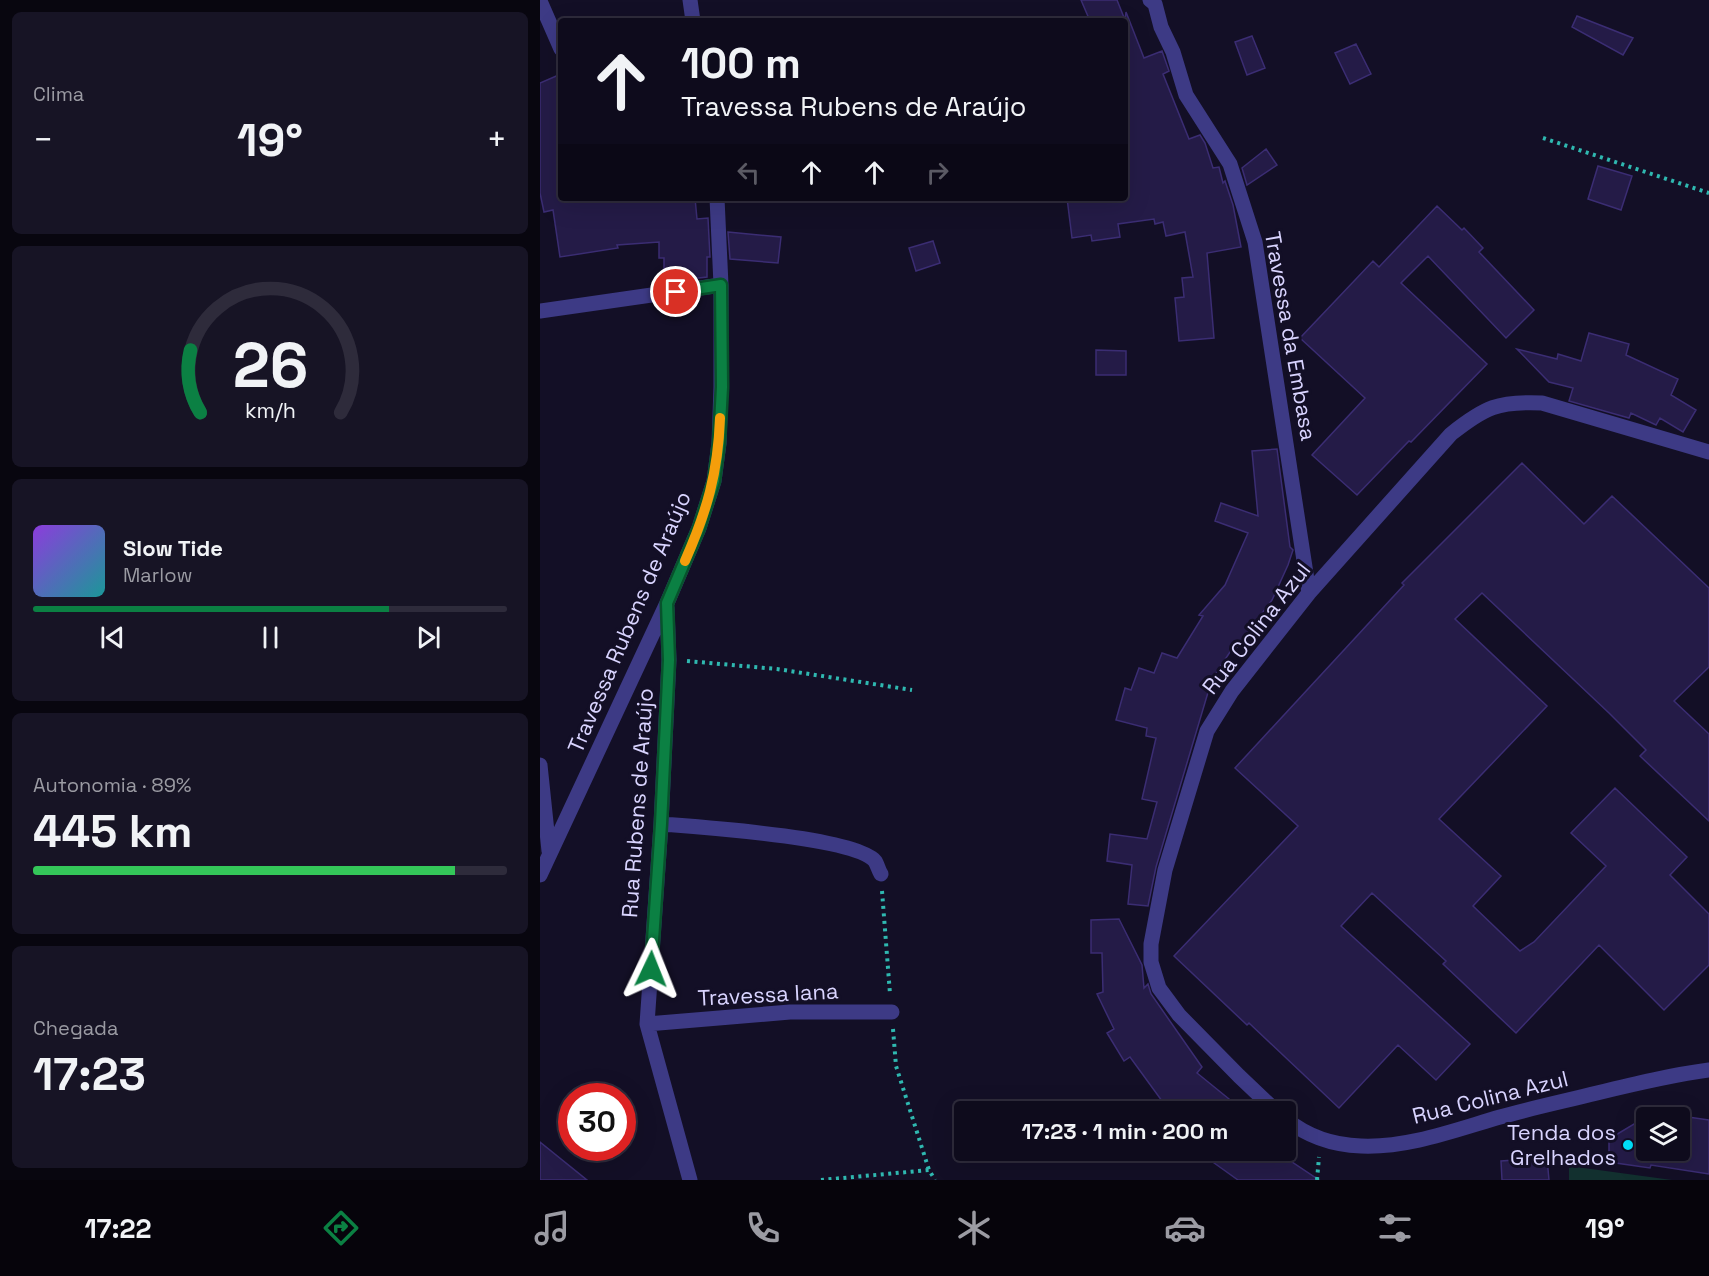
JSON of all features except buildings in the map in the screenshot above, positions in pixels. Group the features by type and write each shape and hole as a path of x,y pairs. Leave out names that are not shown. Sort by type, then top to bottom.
{"street":[{"path":"690,0 693,18"},
{"name":"Travessa da Embasa","path":"1150,0 1155,4 1186,95 1230,164 1255,243 1309,593"},
{"path":"540,1 558,42"},
{"name":"Travessa Rubens de Araújo","path":"540,874 667,603 699,528 714,481 722,387 717,201"},
{"path":"540,310 721,285"},
{"name":"Rua Colina Azul","path":"1265,1101 1179,1015 1160,988 1151,962 1151,944 1165,870 1207,731 1232,691 1309,593 1451,434 1473,416 1494,405 1517,401 1542,403 1709,452"},
{"name":"Rua Rubens de Araújo","path":"667,603 669,660 661,824 646,1024 690,1180"},
{"path":"540,765 549,851"},
{"path":"661,824 773,835 845,848 874,861 881,874"},
{"name":"Travessa Iana","path":"646,1024 790,1012 892,1012"},
{"name":"Rua Colina Azul","path":"1296,1127 1320,1140 1363,1146 1386,1144 1422,1139 1512,1114 1677,1074 1709,1070"}],"path":[{"path":"1543,138 1709,193"},
{"path":"669,660 777,669 912,690"},
{"path":"881,874 896,1066 929,1170 935,1180"},
{"path":"821,1180 929,1170"}],"green space":[{"path":"1569,1166 1672,1180 1569,1180"}],"slow traffic":[{"path":"685,561 699,528 714,481 720,418"}],"place":[{"name":"Tenda dos Grelhados","path":"1628,1145"}],"route":[{"path":"651,969 651,938 661,824 669,660 667,603 699,528 714,481 722,387 721,285 676,292"}]}
